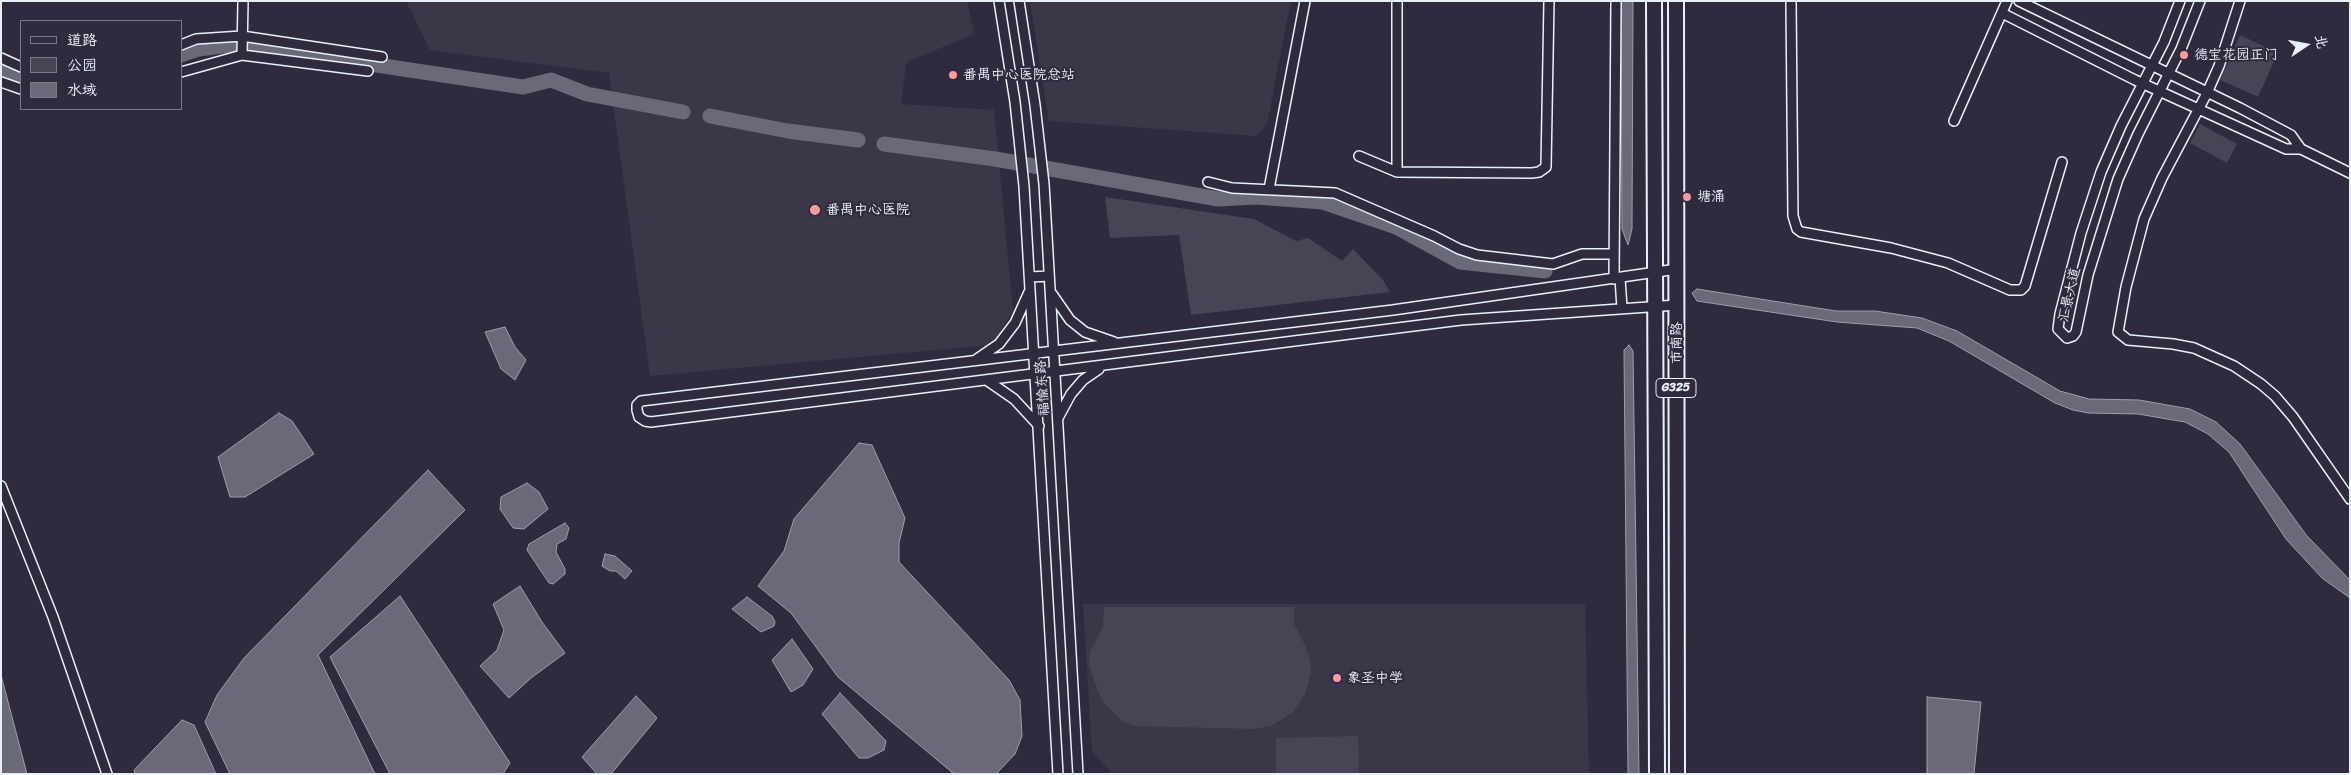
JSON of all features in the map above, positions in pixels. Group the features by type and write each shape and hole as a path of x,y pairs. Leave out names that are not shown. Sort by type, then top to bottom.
{"highway":[{"name":"市南路","path":"1654,1 1656,774"},
{"name":"市南路","path":"1676,1 1677,774"},
{"path":"1655,240 1677,239"},
{"path":"1656,339 1677,338"}],"street":[{"path":"242,54 243,1"},
{"name":"福愉东路","path":"999,1 1020,143 1024,186 1037,375 1058,774"},
{"name":"福愉东路","path":"1019,1 1041,147 1044,184 1078,774"},
{"path":"1269,189 1305,1"},
{"path":"1397,1 1397,172"},
{"path":"1359,156 1397,172 1539,172 1546,166 1547,161 1549,1"},
{"path":"1616,1 1614,254 1622,308"},
{"path":"1792,1 1793,216 1801,232 1891,248 1948,263 1978,274 2010,290 2021,290 2025,286 2062,162"},
{"path":"1954,122 2007,1"},
{"path":"2019,1 2291,135 2301,149"},
{"name":"汇景大道","path":"2180,1 2107,158 2081,233 2059,322 2058,330 2067,338 2074,336 2076,332 2088,275 2118,179 2181,49 2200,1"},
{"path":"2240,1 2219,66 2207,93 2162,178 2144,219 2126,287 2118,332 2128,340 2194,348 2234,366 2261,384 2275,396 2293,417 2350,499"},
{"path":"2002,12 2159,91 2286,149 2301,149 2350,174"},
{"path":"182,45 196,39 242,37 382,57"},
{"path":"182,72 242,54 368,71"},
{"path":"1,58 20,67"},
{"path":"1,82 20,89"},
{"path":"1208,182 1232,188 1336,193 1434,236 1459,250 1478,255 1553,264 1582,254 1614,254"},
{"path":"1677,269 1393,310 1117,342 641,402 637,405 637,410 639,417 645,422 651,422 1055,373 1461,320 1677,305"},
{"path":"1030,277 1049,276"},
{"path":"977,360 999,344 1015,323 1031,290"},
{"path":"1050,291 1070,320 1085,332 1117,342"},
{"path":"1058,418 1070,394 1083,380 1105,366"},
{"path":"987,381 1014,399 1039,426"},
{"path":"1,486 50,608 107,774"}],"shaded area":[{"name":"番禺中心医院","path":"406,1 967,1 974,34 909,61 906,64 901,104 994,110 1013,310 992,345 650,376 609,73 430,50"},
{"path":"1030,1 1291,1 1267,124 1256,136 1049,121"},
{"name":"象圣中学","path":"1083,604 1585,604 1589,774 1112,774 1092,752"}],"green space":[{"path":"2240,35 2278,53 2258,97 2220,80"},
{"path":"2200,124 2237,144 2227,163 2190,143"},
{"path":"1105,197 1254,219 1296,241 1308,238 1342,261 1353,249 1383,280 1390,292 1191,315 1179,235 1110,238"},
{"path":"1104,607 1294,607 1294,624 1305,645 1310,662 1311,673 1305,694 1293,712 1271,726 1253,729 1135,726 1123,722 1102,701 1089,666 1090,652 1103,627"},
{"path":"1358,736 1359,774 1276,774 1276,738"}],"water":[{"path":"1621,1 1633,1 1632,229 1628,245 1622,229"},
{"path":"1697,289 1836,311 1875,311 1922,318 1957,331 2060,391 2089,399 2139,400 2190,409 2216,422 2240,444 2307,536 2350,580 2350,598 2322,578 2286,539 2229,452 2208,434 2185,422 2138,414 2088,413 2073,410 2055,403 1949,341 1917,328 1837,322 1697,301 1692,293"},
{"path":"505,327 515,347 526,360 515,380 501,369 485,332"},
{"path":"1629,345 1633,351 1639,774 1628,774 1624,350"},
{"path":"279,413 292,421 314,454 245,497 230,497 218,457"},
{"path":"859,443 872,445 905,518 899,543 899,562 1009,680 1020,700 1022,736 1015,754 996,774 954,774 838,677 791,613 758,586 784,551 794,519"},
{"path":"428,470 465,510 318,655 375,774 230,774 205,722 217,695 244,658"},
{"path":"527,483 539,492 548,509 524,529 513,528 500,509 501,497"},
{"path":"565,523 569,528 566,539 557,544 556,552 565,569 565,574 553,584 549,583 527,550 529,544"},
{"path":"605,554 615,556 632,571 625,579 616,571 610,571 602,566"},
{"path":"520,586 542,622 565,653 531,678 509,698 480,666 497,650 504,630 493,604"},
{"path":"400,596 510,763 503,774 390,774 330,657"},
{"path":"747,597 772,616 775,622 774,626 761,632 732,609"},
{"path":"792,639 813,669 803,685 791,692 772,660"},
{"path":"1,675 27,774 1,774"},
{"path":"840,693 886,741 884,750 868,758 859,758 822,714"},
{"path":"636,696 657,718 611,774 597,774 582,757"},
{"path":"1927,697 1981,702 1974,774 1927,774"},
{"path":"182,720 194,725 216,774 135,774 134,770"}],"waterway":[{"path":"182,55 199,49 237,44 523,87 551,80 587,94 683,112"},
{"path":"1,70 20,77"},
{"path":"710,116 788,131 858,140"},
{"path":"884,144 995,159 1218,199 1257,197 1322,202 1396,227 1460,262 1545,271"}],"place":[{"name":"德宝花园正门","path":"2184,55"},
{"name":"番禺中心医院总站","path":"953,75"},
{"name":"塘涌","path":"1687,197"},
{"name":"番禺中心医院","path":"815,210"},
{"name":"象圣中学","path":"1337,678"}]}
